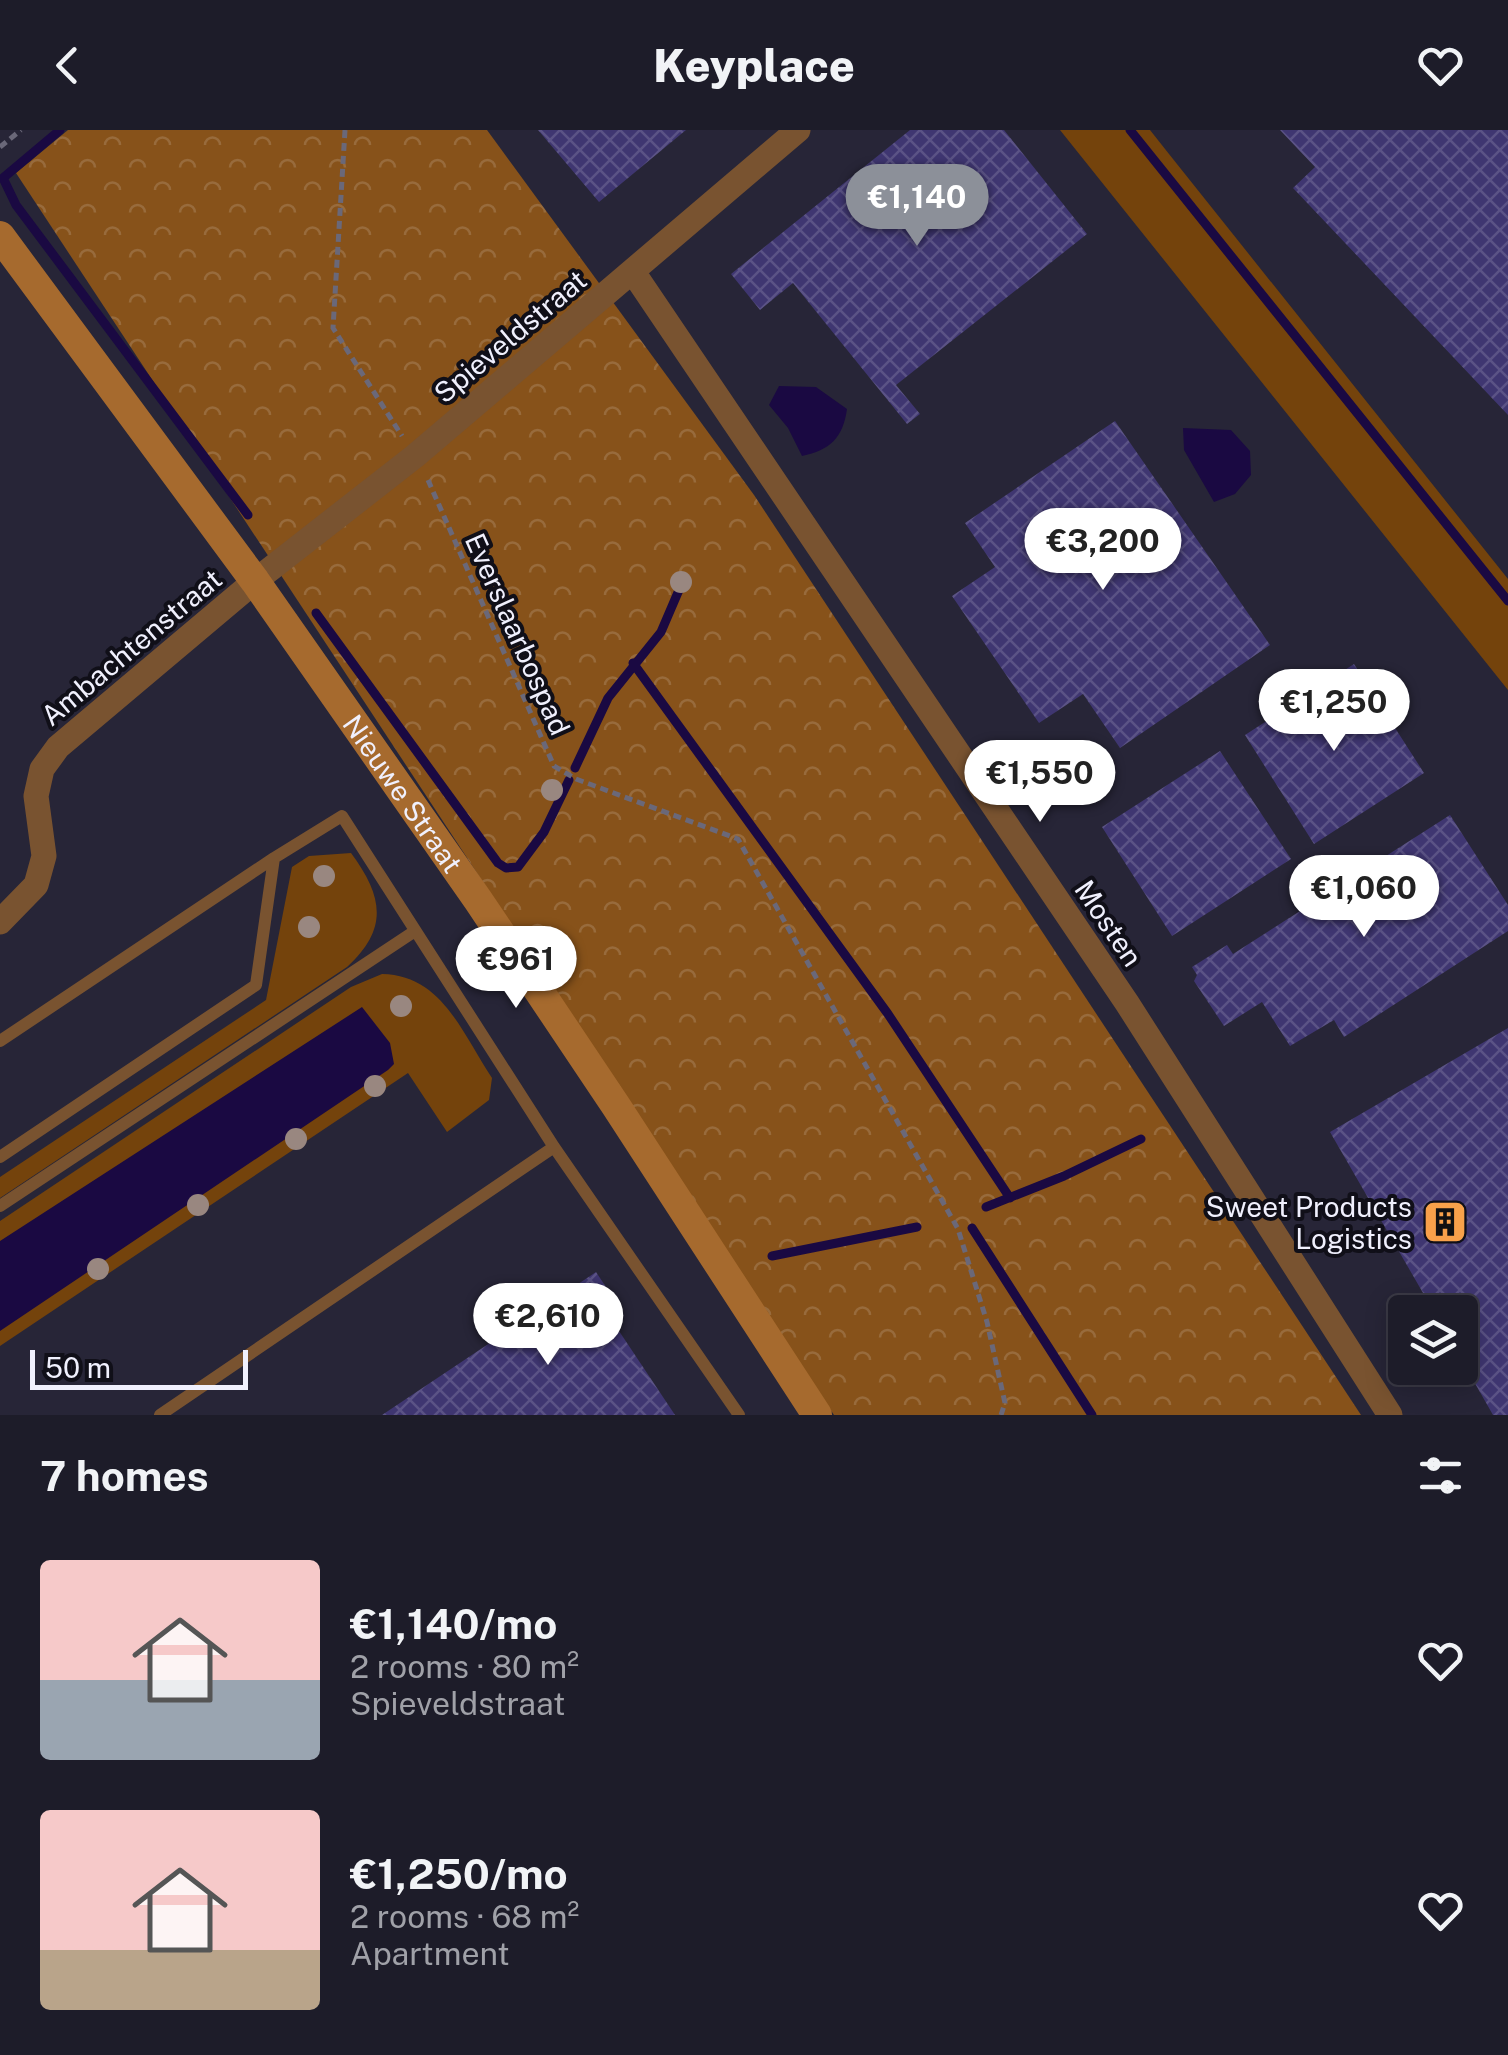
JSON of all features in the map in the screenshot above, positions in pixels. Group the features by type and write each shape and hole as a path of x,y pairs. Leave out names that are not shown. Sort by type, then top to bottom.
{"street":[{"name":"Spieveldstraat","path":"256,580 415,456 798,130"},
{"name":"Nieuwe Straat","path":"0,236 256,580 595,1074 817,1415"},
{"name":"Mosten","path":"633,272 1116,987 1390,1415"},
{"name":"Ambachtenstraat","path":"0,922 36,886 44,856 36,796 42,769 58,747 256,580"}],"lane":[{"path":"0,1041 342,816 554,1147 739,1415"},
{"path":"0,1157 256,985 274,858"},
{"path":"0,1206 415,931"},
{"path":"160,1415 554,1147"}],"path":[{"path":"0,147 21,130"},
{"name":"Everslaarbospad","path":"345,130 333,328 415,456 554,766 576,779 738,839 958,1229 986,1322 1004,1403 1002,1415"}],"shaded area":[{"path":"1060,130 1150,130 1508,579 1508,690"},
{"path":"779,386 816,387 847,409 834,441 802,456 788,428 769,405"},
{"path":"1183,428 1231,430 1250,451 1251,475 1235,494 1214,502 1184,450"},
{"path":"351,853 370,884 377,912 370,939 347,967 0,1198 0,1177 266,1000 292,867 309,856"},
{"path":"382,974 420,984 448,1009 492,1078 489,1100 447,1132 408,1073 0,1346 0,1221 351,987"},
{"path":"362,1007 390,1043 394,1064 388,1070 0,1331 0,1241"}],"green space":[{"path":"68,130 487,130 754,495 1361,1415 834,1415 16,173"}],"building":[{"path":"538,130 686,130 599,202"},
{"path":"910,130 1004,130 1087,234 896,385 920,414 907,424 793,283 760,310 731,274"},
{"path":"1280,130 1508,130 1508,415 1293,188 1315,167"},
{"path":"1115,421 1270,645 1120,748 1083,694 1039,723 952,596 995,567 965,523"},
{"path":"1354,664 1424,773 1314,844 1245,735"},
{"path":"1220,751 1291,859 1172,936 1102,827"},
{"path":"1450,815 1508,905 1508,931 1344,1037 1334,1020 1290,1046 1262,1002 1224,1026 1194,981 1197,975 1192,967 1227,945 1233,954"},
{"name":"Sweet Products Logistics","path":"1508,1028 1508,1415 1493,1415 1476,1385 1478,1295 1424,1295 1330,1132"},
{"path":"596,1272 614,1299 603,1307 675,1415 382,1415"}],"waterway":[{"path":"60,130 3,178 16,205 248,515"},
{"path":"1130,130 1508,601"},
{"path":"575,768 608,698 661,632 679,590"},
{"path":"316,613 498,863 506,868 518,867 544,832 569,780"},
{"path":"633,663 888,1014 1010,1198"},
{"path":"986,1207 1141,1139"},
{"path":"772,1256 917,1227"},
{"path":"972,1228 1092,1415"}],"place":[{"name":"Sweet Products Logistics","path":"1445,1222"}]}
